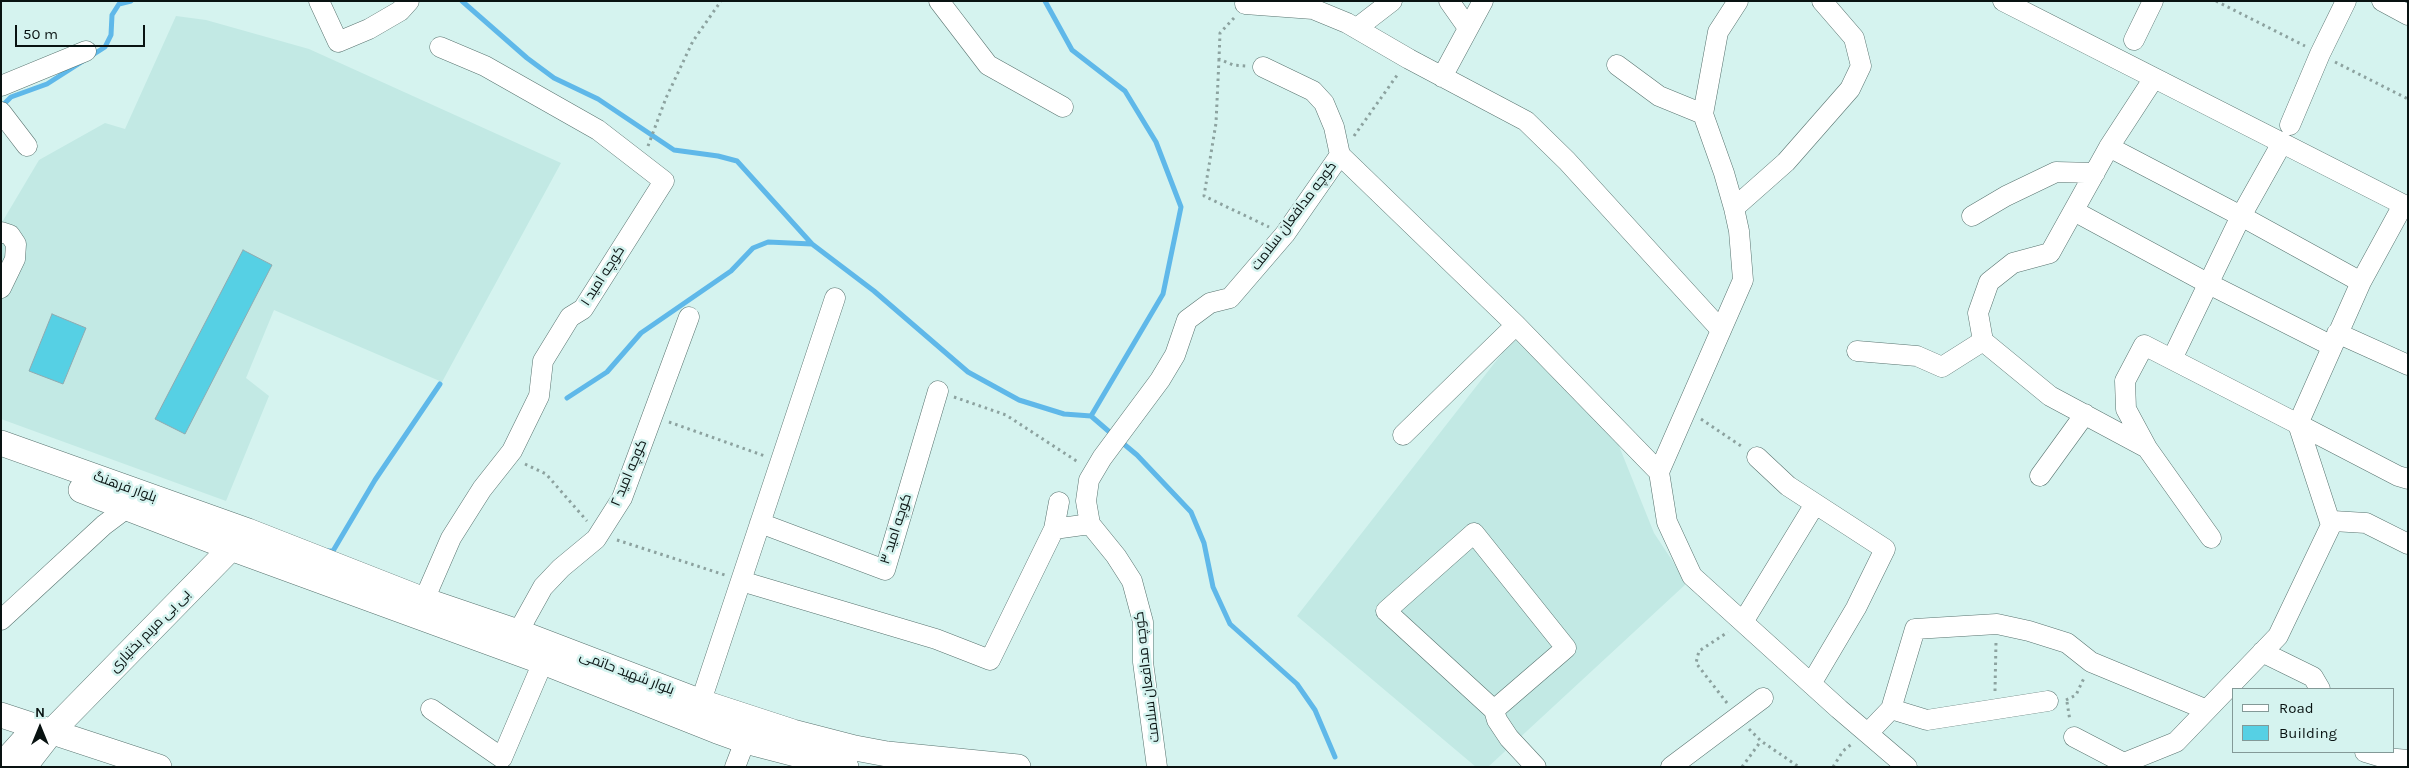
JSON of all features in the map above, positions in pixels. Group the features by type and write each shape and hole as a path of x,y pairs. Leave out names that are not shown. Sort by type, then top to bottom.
{"main road":[{"name":"بلوار فرهنگ","path":"1,443 240,540"},
{"name":"بلوار فرهنگ","path":"1,460 128,507 240,540"},
{"name":"بلوار شهید حاتمی","path":"240,540 518,632 697,712 746,741 846,767"},
{"name":"بلوار شهید حاتمی","path":"240,540 543,662 697,712 887,754 1018,767"},
{"name":"بی بی مریم بختیاری","path":"44,728 78,704 240,540"},
{"path":"78,704 78,718 86,742"},
{"path":"1,715 158,767"},
{"path":"1,766 44,728"},
{"path":"24,767 44,728"}],"street":[{"path":"319,1 338,42 368,29 400,11 409,1"},
{"path":"939,1 988,65 1063,107"},
{"path":"1357,28 1392,1"},
{"path":"1449,1 1468,28"},
{"path":"1442,77 1482,1"},
{"path":"1738,1 1718,32 1703,114 1734,208 1739,231 1742,280 1659,472 1667,522 1692,576 1811,684 1907,767"},
{"path":"1734,208 1786,162 1850,89 1861,66 1854,38 1822,1"},
{"path":"2002,1 2154,78 2286,134 2406,206 2361,282 2298,424 2331,526"},
{"path":"2134,40 2153,1"},
{"path":"2172,359 2241,216 2286,134 2320,54 2346,1"},
{"path":"2382,1 2408,15"},
{"path":"1246,4 1313,10 1357,28 1409,59 1526,121 1567,161 1721,330"},
{"name":"کوچه امید ۱","path":"424,600 451,538 482,489 512,451 539,396 542,361 570,317 583,309 664,181 598,130 485,66 440,47"},
{"path":"1,86 86,51"},
{"path":"1617,65 1659,96 1703,114"},
{"path":"1263,67 1312,91 1324,103 1334,127 1340,155"},
{"path":"2147,448 2050,396 1983,341 1978,313 1989,282 2013,263 2050,253 2109,147 2154,78"},
{"path":"2,113 27,146"},
{"path":"2109,147 2241,216 2361,282"},
{"name":"کوچه مدافعان سلامت","path":"1157,767 1144,662 1142,622 1132,580 1116,556 1090,524 1086,501 1089,480 1120,431 1160,380 1175,355 1188,320 1210,304 1230,298 1284,234 1340,155 1516,325 1659,472"},
{"path":"1972,216 2006,196 2056,172 2095,173"},
{"path":"2074,211 2209,284 2335,340 2408,365"},
{"path":"1,232 10,235 16,244 15,258 1,288"},
{"path":"697,712 835,298"},
{"name":"کوچه امید ۲","path":"518,632 544,587 561,568 596,539 622,498 690,317"},
{"path":"1403,435 1516,325"},
{"path":"1857,351 1917,356 1942,368 1983,341"},
{"path":"2211,538 2147,448 2126,409 2125,381 2144,345 2398,476 2408,479"},
{"name":"کوچه امید ۳","path":"760,523 885,570 938,391"},
{"path":"2040,476 2085,414"},
{"path":"1757,457 1788,486 1884,549 1856,608 1811,684"},
{"path":"741,580 936,639 990,660 1054,529 1059,502"},
{"path":"1743,622 1815,504"},
{"path":"5,608 128,507"},
{"path":"2074,737 2123,765 2176,742 2278,636 2333,521 2366,523 2408,544"},
{"path":"1054,529 1090,524"},
{"path":"1494,710 1566,648 1474,533 1386,611 1494,710 1497,720 1509,738 1536,767"},
{"path":"1868,733 1891,708 1914,629 1997,624 2028,631 2067,643 2091,662 2207,710"},
{"path":"2262,652 2313,677 2319,688"},
{"path":"432,709 502,758 543,662"},
{"path":"1672,767 1763,698"},
{"path":"1891,708 1927,720 2057,700"},
{"path":"735,767 746,741"},
{"path":"2368,753 2385,758 2408,760"}],"path":[{"path":"647,147 666,98 693,42 721,1"},
{"path":"1246,4 1220,33 1216,123 1204,196 1284,234"},
{"path":"1219,59 1233,64 1263,67"},
{"path":"1340,155 1409,59"},
{"path":"938,391 1006,415 1098,465"},
{"path":"1686,409 1757,457"},
{"path":"652,416 781,462"},
{"path":"1994,709 1997,624"},
{"path":"2074,737 2057,700 2076,695 2091,662"},
{"path":"1833,767 1842,751 1868,733"},
{"path":"1742,767 1761,741"}],"shaded area":[{"path":"176,16 206,20 309,49 561,163 442,382 274,310 246,378 269,396 226,501 1,419 1,224 39,160 105,123 125,129"},
{"path":"1514,338 1615,436 1654,533 1687,583 1488,767 1476,767 1297,616"}],"building":[{"path":"243,250 272,265 185,434 155,419"},
{"path":"52,314 86,328 63,384 29,371"}],"waterway":[{"path":"2,106 11,97 47,84 105,47 111,35 112,15 119,4 131,1"},
{"path":"462,1 527,58 554,78 598,99 674,150 718,156 737,161 812,244 874,291 968,372 1019,400 1064,414 1091,416 1113,435"},
{"path":"1045,1 1072,50 1125,91 1156,142 1181,207 1163,294 1091,416"},
{"path":"567,398 607,372 641,333 731,271 753,248 768,242 812,244"},
{"path":"328,551 333,551 375,480 440,384"},
{"path":"1119,440 1137,455 1191,512 1204,543 1213,587 1230,624 1297,684 1315,710 1335,757"}]}
